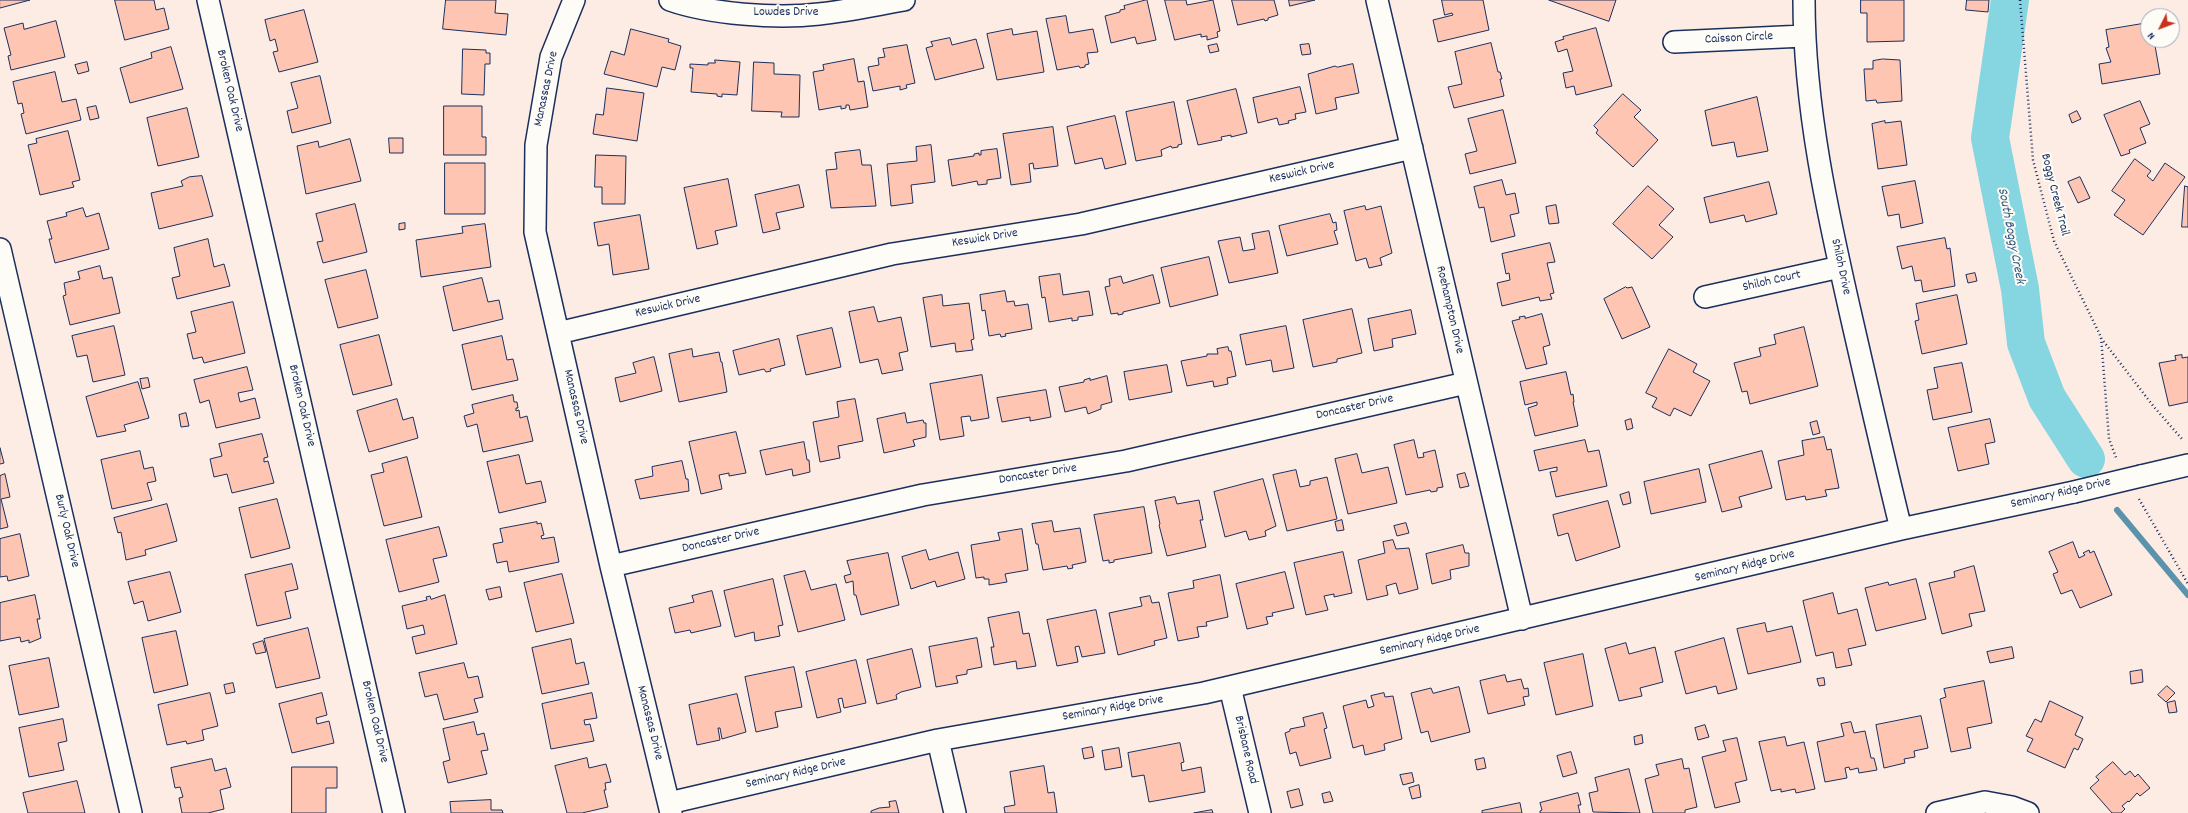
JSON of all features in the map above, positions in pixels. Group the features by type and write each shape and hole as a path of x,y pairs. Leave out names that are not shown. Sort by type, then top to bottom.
{"street":[{"name":"Broken Oak Drive","path":"208,0 394,813"},
{"name":"Manassas Drive","path":"574,0 551,57 536,145 535,232 611,566 670,808"},
{"name":"Lowdes Drive","path":"670,0 700,7 780,15 818,14 904,0"},
{"name":"Roehampton Drive","path":"1377,0 1522,619"},
{"name":"Shiloh Drive","path":"1804,0 1804,36 1814,139 1840,267 1901,530"},
{"name":"Caisson Circle","path":"1674,42 1804,36"},
{"name":"Keswick Drive","path":"558,334 892,254 1081,224 1412,148"},
{"name":"Burly Oak Drive","path":"0,249 131,813"},
{"name":"Shiloh Court","path":"1705,297 1840,267"},
{"name":"Doncaster Drive","path":"611,566 923,495 1126,461 1466,383"},
{"name":"Seminary Ridge Drive","path":"670,808 938,740 1230,687 1901,530 2188,465"},
{"name":"Brisbane Road","path":"1230,687 1260,813"},
{"path":"938,740 955,813"},
{"path":"1937,813 1985,802 2012,807 2028,813"}],"path":[{"name":"Boggy Creek Trail","path":"2020,0 2033,160 2054,241 2100,337 2154,407 2182,439"}],"building":[{"path":"0,0 30,0 0,8"},
{"path":"115,0 154,0 156,10 164,8 169,29 125,40"},
{"path":"446,0 496,0 495,13 508,14 506,35 443,29"},
{"path":"1147,0 1156,40 1137,44 1135,37 1111,43 1105,16 1120,12 1120,10 1125,9 1124,6"},
{"path":"1165,0 1186,0 1187,5 1213,0 1220,31 1217,32 1218,37 1207,40 1207,36 1201,37 1201,34 1175,40"},
{"path":"1232,0 1274,0 1278,15 1268,18 1268,20 1265,21 1264,19 1238,25"},
{"path":"1289,0 1315,0 1290,6"},
{"path":"1442,0 1483,0 1489,30 1438,42 1433,20 1453,15 1452,13 1445,15"},
{"path":"1549,0 1616,0 1609,21"},
{"path":"1861,0 1904,0 1904,41 1867,42 1867,13 1861,13"},
{"path":"1967,0 1989,0 1988,12 1966,10"},
{"path":"304,10 318,62 279,72 273,52 278,51 275,39 270,41 265,20"},
{"path":"1066,16 1069,33 1093,29 1098,52 1087,53 1089,64 1085,65 1085,67 1080,68 1079,66 1057,70 1046,19"},
{"path":"56,21 65,57 11,70 8,56 11,55 4,28 23,23 24,29"},
{"path":"2140,24 2140,48 2155,48 2160,74 2102,84 2099,64 2111,62 2106,48 2109,47 2106,30"},
{"path":"1596,28 1612,86 1576,95 1574,86 1566,88 1563,73 1573,71 1567,49 1558,52 1555,42 1564,39 1563,37"},
{"path":"631,29 669,39 668,42 681,46 675,70 662,67 657,87 604,74 611,51 624,55"},
{"path":"1012,29 1013,35 1037,31 1044,72 997,80 987,34"},
{"path":"950,38 952,45 976,39 984,68 935,80 926,48 933,46 931,42"},
{"path":"1491,43 1498,72 1500,72 1502,79 1500,79 1504,96 1454,108 1448,87 1462,84 1455,52"},
{"path":"1217,44 1219,51 1210,53 1208,46"},
{"path":"1309,44 1311,54 1302,55 1300,45"},
{"path":"907,45 915,83 906,85 907,88 900,90 900,86 873,91 868,67 879,65 878,58 885,57 883,49"},
{"path":"171,47 183,89 130,103 120,68 152,58 151,53"},
{"path":"463,49 486,50 486,53 490,53 490,64 485,64 484,95 462,94"},
{"path":"854,59 858,82 864,81 868,107 850,110 849,105 846,105 846,108 841,109 841,106 819,110 813,72 824,70 823,65"},
{"path":"1883,59 1900,60 1902,101 1877,103 1876,100 1866,101 1864,69 1873,69 1873,61"},
{"path":"715,60 740,62 737,95 722,94 722,97 717,96 717,94 691,92 693,68 690,68 690,64 708,65 708,63 715,63"},
{"path":"87,62 89,71 78,74 75,65"},
{"path":"754,62 774,63 774,74 800,75 799,117 781,117 782,112 752,111"},
{"path":"1353,64 1359,93 1335,98 1337,109 1316,114 1308,74 1335,66 1337,67"},
{"path":"55,72 62,102 76,99 81,120 26,134 21,114 24,113 22,103 18,104 13,82"},
{"path":"320,76 331,123 292,133 287,111 298,108 291,83"},
{"path":"1300,87 1306,112 1295,114 1296,119 1288,121 1289,123 1279,125 1277,118 1258,123 1253,98"},
{"path":"607,88 644,93 637,141 593,134 596,114 603,115"},
{"path":"1236,89 1247,133 1231,137 1231,135 1221,137 1222,140 1198,145 1187,101"},
{"path":"1623,94 1641,110 1634,117 1658,140 1633,167 1596,133 1598,130 1594,126"},
{"path":"1757,97 1768,151 1737,157 1734,142 1712,146 1705,111"},
{"path":"2140,101 2150,124 2140,128 2146,143 2129,150 2130,153 2121,156 2104,115"},
{"path":"1174,102 1182,144 1178,145 1178,147 1172,148 1171,146 1161,150 1162,156 1136,161 1126,112"},
{"path":"96,106 99,118 90,120 87,108"},
{"path":"444,106 482,106 482,137 486,137 486,155 444,155"},
{"path":"187,108 199,157 158,166 147,118"},
{"path":"1503,110 1516,163 1470,174 1465,154 1477,151 1468,119"},
{"path":"2077,111 2081,119 2072,123 2069,115"},
{"path":"1115,116 1126,164 1105,169 1102,158 1075,164 1067,127"},
{"path":"1885,121 1885,123 1901,121 1907,165 1878,169 1872,124"},
{"path":"1053,127 1058,166 1034,169 1033,163 1029,164 1031,182 1011,185 1003,134"},
{"path":"68,131 80,180 72,182 74,187 40,195 28,145 37,143 36,139"},
{"path":"389,138 403,138 403,153 390,153"},
{"path":"350,139 361,181 306,194 297,146 318,141 319,147"},
{"path":"931,145 935,182 911,185 913,203 891,206 887,164 917,161 916,147"},
{"path":"997,149 1001,178 987,180 987,184 978,185 977,181 952,186 948,160 974,156 974,154 979,153 979,155 981,155 981,151"},
{"path":"860,150 862,165 871,165 876,206 831,208 826,170 837,169 835,153"},
{"path":"596,155 626,156 625,204 602,204 602,187 595,187"},
{"path":"2135,159 2151,171 2147,176 2153,181 2165,163 2185,177 2143,235 2114,215 2125,200 2112,191"},
{"path":"445,163 485,163 485,214 445,214"},
{"path":"202,176 213,216 159,229 151,193 183,186 181,181 189,177"},
{"path":"2080,177 2090,198 2078,203 2068,182"},
{"path":"728,179 737,226 715,231 718,244 697,249 684,188"},
{"path":"1502,180 1506,195 1515,193 1519,213 1510,215 1515,236 1491,242 1484,207 1479,208 1474,187"},
{"path":"1915,181 1923,223 1901,228 1899,214 1888,216 1882,187"},
{"path":"1769,182 1777,214 1746,222 1744,215 1710,223 1704,198"},
{"path":"799,185 804,207 776,213 780,229 763,233 755,195"},
{"path":"1648,186 1674,209 1659,225 1673,237 1652,259 1613,224"},
{"path":"2185,186 2188,187 2188,227 2182,227"},
{"path":"355,204 367,252 323,263 317,242 323,241 316,214"},
{"path":"1556,205 1559,223 1549,224 1546,207"},
{"path":"1365,206 1366,210 1381,206 1392,253 1380,258 1382,265 1369,268 1366,258 1356,261 1344,211"},
{"path":"83,208 86,217 99,213 109,249 55,263 49,239 52,239 47,221 67,216 66,213"},
{"path":"1330,214 1333,223 1336,222 1337,230 1334,231 1338,244 1287,256 1279,226"},
{"path":"640,215 649,269 613,275 609,244 598,246 594,223"},
{"path":"405,223 405,229 399,230 399,224"},
{"path":"485,224 491,267 421,277 416,240 463,233 462,227"},
{"path":"1269,231 1278,273 1229,283 1218,241 1240,237 1243,251 1255,249 1252,234"},
{"path":"1945,238 1947,249 1950,248 1955,286 1923,292 1921,280 1915,281 1912,266 1902,269 1897,247"},
{"path":"208,239 214,267 224,264 230,286 177,299 172,278 180,276 174,248"},
{"path":"1550,243 1555,262 1547,263 1554,293 1550,294 1552,299 1540,301 1539,297 1502,306 1497,283 1510,280 1509,273 1506,274 1502,254"},
{"path":"1209,257 1218,295 1170,307 1161,268"},
{"path":"100,266 103,279 112,277 120,313 70,325 63,296 66,295 64,283 80,279 78,272"},
{"path":"366,270 378,318 338,328 325,280"},
{"path":"1975,273 1977,281 1968,283 1966,275"},
{"path":"1060,274 1063,295 1089,291 1093,315 1078,317 1078,320 1072,321 1072,318 1049,322 1045,297 1042,298 1039,277"},
{"path":"1153,275 1160,303 1123,312 1123,314 1111,314 1105,287 1110,286 1109,279 1121,276 1123,283"},
{"path":"482,278 488,302 499,300 503,319 453,331 443,287"},
{"path":"1626,287 1632,287 1650,327 1622,339 1604,299"},
{"path":"1005,291 1007,302 1014,301 1015,306 1028,304 1032,329 1005,334 1006,336 1001,337 1000,334 989,336 985,310 982,311 980,295"},
{"path":"942,295 943,306 969,303 974,339 971,340 973,350 956,352 955,343 931,347 923,298"},
{"path":"1957,295 1967,344 1922,354 1915,321 1919,320 1916,304"},
{"path":"233,302 245,353 204,363 202,357 193,359 187,334 196,332 191,312"},
{"path":"874,307 878,322 901,317 908,351 899,353 903,370 882,374 878,359 860,363 849,312"},
{"path":"1352,309 1362,353 1337,359 1337,362 1313,367 1303,320"},
{"path":"1411,310 1416,334 1392,339 1393,347 1374,351 1368,319"},
{"path":"1542,314 1550,345 1543,347 1547,364 1526,369 1512,321 1520,319 1519,317 1525,316 1525,318"},
{"path":"114,326 125,375 93,382 87,355 77,357 72,336"},
{"path":"1286,326 1294,368 1273,372 1271,360 1246,365 1240,335"},
{"path":"1804,327 1818,386 1750,404 1747,391 1742,392 1734,363 1761,356 1759,348 1776,344 1774,335"},
{"path":"832,328 841,367 806,375 797,336"},
{"path":"379,335 392,385 353,395 340,345"},
{"path":"502,336 507,360 513,359 518,380 472,390 462,345"},
{"path":"779,339 785,365 770,369 771,371 766,372 764,369 739,375 733,351"},
{"path":"1228,347 1229,351 1231,351 1236,376 1227,378 1228,384 1214,387 1213,381 1187,386 1181,361 1207,356 1207,354 1218,354 1217,349"},
{"path":"692,349 693,357 719,352 727,392 679,402 669,354"},
{"path":"1669,349 1697,364 1693,372 1710,381 1691,416 1674,408 1670,416 1652,407 1657,398 1646,393"},
{"path":"2182,355 2182,358 2188,357 2188,402 2169,406 2159,363 2176,360 2175,356"},
{"path":"654,357 662,391 620,402 615,378 636,373 633,363"},
{"path":"1962,363 1972,412 1933,420 1927,390 1938,388 1934,368"},
{"path":"1167,365 1172,392 1129,400 1124,372"},
{"path":"247,367 253,390 238,393 240,402 255,398 260,418 216,428 209,400 200,403 194,380"},
{"path":"1566,372 1571,395 1573,394 1573,402 1578,426 1535,436 1528,408 1537,405 1537,402 1525,405 1520,382"},
{"path":"982,375 989,418 971,421 970,416 961,417 964,436 940,440 930,384"},
{"path":"1107,376 1112,402 1101,405 1101,409 1088,414 1086,407 1065,412 1059,387 1084,382 1084,380 1090,378 1090,380"},
{"path":"148,378 150,387 142,389 140,379"},
{"path":"138,382 149,418 124,425 126,431 97,437 86,397"},
{"path":"1046,390 1051,417 1030,421 1030,417 1002,422 997,398"},
{"path":"513,395 514,402 517,402 518,408 516,408 516,411 519,410 520,418 527,416 533,441 483,452 477,424 467,427 464,416 474,413 472,405"},
{"path":"397,399 403,420 413,417 418,438 369,452 357,411"},
{"path":"855,399 863,441 838,446 840,458 820,462 813,422 839,417 837,402"},
{"path":"186,413 189,426 181,427 179,415"},
{"path":"905,413 907,423 923,420 924,423 926,423 926,437 913,440 915,446 884,453 877,419"},
{"path":"1631,419 1633,428 1627,430 1625,421"},
{"path":"1990,419 1995,442 1985,444 1989,464 1958,471 1948,428"},
{"path":"1817,421 1820,433 1813,435 1810,423"},
{"path":"736,432 746,473 729,476 729,473 719,475 722,489 701,494 689,442"},
{"path":"262,434 268,457 264,458 264,462 268,461 274,483 232,493 227,474 214,477 210,459 222,456 219,444"},
{"path":"1824,437 1827,450 1831,449 1839,488 1825,490 1827,496 1806,500 1805,496 1786,500 1778,461 1804,455 1802,441"},
{"path":"1414,440 1418,458 1424,457 1423,453 1435,450 1443,487 1437,488 1437,491 1431,492 1430,490 1406,495 1394,445"},
{"path":"1585,440 1588,452 1599,450 1607,486 1556,497 1550,472 1557,471 1557,467 1539,471 1534,451"},
{"path":"804,442 807,460 809,460 810,472 793,476 792,469 766,475 760,451"},
{"path":"0,448 4,463 0,464"},
{"path":"140,451 144,469 153,467 156,481 147,483 152,500 112,509 101,460"},
{"path":"1762,451 1772,488 1739,497 1742,507 1722,512 1709,465"},
{"path":"1357,454 1362,473 1388,467 1397,503 1348,514 1335,459"},
{"path":"519,455 526,484 541,481 546,502 499,513 487,462"},
{"path":"407,457 422,517 384,526 371,475 384,472 382,464"},
{"path":"682,461 686,479 688,479 689,491 640,499 635,480 653,476 652,467"},
{"path":"1699,469 1706,502 1651,514 1644,482"},
{"path":"1296,470 1300,487 1310,485 1310,481 1327,477 1337,519 1287,531 1273,475"},
{"path":"1465,473 1469,486 1460,488 1457,475"},
{"path":"5,474 10,497 1,499 8,527 0,529 0,476"},
{"path":"1263,479 1276,526 1265,531 1266,536 1249,540 1246,531 1225,537 1214,492"},
{"path":"1629,492 1631,503 1623,505 1620,495"},
{"path":"1175,497 1177,504 1199,500 1203,520 1200,520 1206,547 1167,556 1159,525 1155,501"},
{"path":"277,499 290,548 251,558 239,508"},
{"path":"1608,501 1620,547 1576,561 1568,533 1558,536 1553,515"},
{"path":"167,504 177,541 145,550 146,555 126,560 121,532 118,533 114,518"},
{"path":"1144,507 1152,553 1114,560 1114,562 1109,563 1109,560 1103,561 1094,515"},
{"path":"1342,520 1344,530 1337,531 1335,522"},
{"path":"1052,521 1054,532 1080,528 1086,562 1072,565 1073,568 1068,569 1067,566 1043,570 1032,524"},
{"path":"537,522 537,524 541,523 544,535 541,536 542,539 554,537 559,562 509,572 507,561 497,563 493,544 503,542 500,529"},
{"path":"1406,523 1409,533 1397,536 1394,526"},
{"path":"439,527 447,556 433,559 439,582 399,592 386,540"},
{"path":"1022,529 1028,570 1005,574 1007,582 989,585 989,579 984,579 984,577 976,578 971,545 1000,540 998,533"},
{"path":"20,534 29,576 8,581 7,576 0,577 0,539"},
{"path":"1393,540 1396,549 1409,548 1418,589 1399,594 1396,583 1386,586 1388,595 1367,600 1358,560 1385,553 1383,542"},
{"path":"2073,542 2079,558 2085,555 2083,553 2089,550 2090,553 2094,551 2112,595 2080,608 2072,590 2061,594 2053,574 2058,572 2049,552"},
{"path":"1463,545 1465,553 1469,553 1469,566 1450,570 1451,579 1432,584 1426,554"},
{"path":"926,550 929,560 958,552 965,579 937,587 935,581 911,589 902,557"},
{"path":"1343,552 1352,593 1334,597 1334,594 1324,596 1328,610 1306,615 1294,563"},
{"path":"888,553 899,605 861,615 856,595 854,595 853,581 846,583 844,576 851,574 847,561"},
{"path":"292,564 298,589 285,592 291,618 257,626 245,575"},
{"path":"1974,566 1985,611 1969,614 1972,626 1942,634 1929,583 1955,577 1954,572"},
{"path":"805,571 811,590 836,584 845,620 798,632 784,576"},
{"path":"170,572 181,612 148,621 143,601 134,604 128,582"},
{"path":"1285,572 1294,608 1272,613 1273,616 1266,617 1268,624 1247,629 1236,584"},
{"path":"562,574 574,623 536,632 524,583"},
{"path":"1220,575 1228,617 1206,622 1207,626 1197,627 1199,637 1178,641 1168,593 1194,588 1193,581"},
{"path":"773,579 783,625 778,626 780,636 755,641 754,632 735,637 724,591"},
{"path":"1916,579 1926,619 1876,631 1865,588 1888,582 1889,585"},
{"path":"500,587 502,597 489,600 486,590"},
{"path":"712,591 721,626 691,633 690,630 675,633 669,608 694,602 692,596"},
{"path":"1833,593 1838,614 1857,609 1866,645 1848,649 1852,665 1836,668 1833,652 1816,656 1803,601"},
{"path":"35,595 40,619 37,619 41,638 29,643 29,640 21,642 20,637 0,641 0,603"},
{"path":"445,595 457,644 416,654 412,637 425,634 423,625 407,629 402,606 427,600 426,597 430,596 431,599"},
{"path":"1150,596 1152,603 1159,602 1167,638 1154,641 1155,645 1118,655 1109,613 1142,606 1140,598"},
{"path":"1096,610 1105,653 1082,657 1079,646 1075,647 1078,662 1057,666 1047,620"},
{"path":"1019,612 1023,634 1029,633 1036,666 1017,669 1016,661 994,665 991,647 994,647 988,618"},
{"path":"1765,623 1767,632 1792,626 1801,662 1748,674 1737,629"},
{"path":"308,628 320,678 276,688 264,639"},
{"path":"176,631 188,685 154,693 142,638"},
{"path":"977,638 982,667 967,670 967,674 956,676 958,683 936,687 929,647"},
{"path":"1724,638 1737,689 1718,694 1716,686 1686,694 1675,652"},
{"path":"571,639 576,664 584,662 589,684 542,694 532,648"},
{"path":"263,641 266,652 256,654 253,644"},
{"path":"1626,643 1629,654 1655,647 1663,682 1640,688 1642,696 1619,701 1605,649"},
{"path":"2012,647 2014,658 1990,663 1987,652"},
{"path":"912,649 921,687 901,692 896,695 897,699 877,704 867,660"},
{"path":"1583,654 1593,706 1556,715 1544,663"},
{"path":"49,658 59,707 19,715 9,666"},
{"path":"856,660 866,703 844,708 842,698 838,699 841,712 817,718 806,672"},
{"path":"464,663 468,678 478,676 483,697 474,699 478,712 444,720 437,694 425,697 419,673"},
{"path":"794,667 802,707 775,712 778,727 756,732 745,677"},
{"path":"2142,670 2143,682 2131,684 2130,672"},
{"path":"1505,675 1507,682 1521,679 1524,689 1528,688 1529,696 1523,697 1525,705 1488,714 1480,681"},
{"path":"1824,678 1825,685 1819,686 1817,679"},
{"path":"1984,681 1992,723 1967,728 1971,748 1951,752 1940,699 1946,697 1944,689"},
{"path":"233,683 235,692 226,694 224,685"},
{"path":"2167,686 2175,693 2166,702 2158,695"},
{"path":"1459,687 1470,732 1431,742 1428,731 1421,733 1411,693 1431,688 1433,693"},
{"path":"210,693 218,726 202,730 204,740 187,744 186,741 167,745 158,705"},
{"path":"322,693 327,715 316,718 317,724 329,721 334,743 292,753 279,704"},
{"path":"592,693 597,718 584,720 585,725 590,724 594,741 551,749 542,704"},
{"path":"1384,693 1385,697 1393,696 1402,739 1384,744 1385,750 1365,755 1363,745 1353,748 1343,706 1366,700 1368,708 1374,706 1371,696"},
{"path":"737,694 746,732 722,739 720,728 718,728 720,740 697,745 689,705"},
{"path":"2050,701 2083,717 2075,735 2083,739 2078,750 2074,748 2065,768 2027,751 2033,739 2026,736 2035,719 2041,722"},
{"path":"2175,701 2177,712 2169,713 2167,703"},
{"path":"1323,713 1327,728 1324,729 1331,758 1300,766 1296,752 1290,754 1285,733 1290,731 1290,729 1305,726 1303,718"},
{"path":"1921,716 1928,748 1914,751 1915,757 1904,759 1905,763 1884,768 1876,725"},
{"path":"63,719 67,741 58,743 64,770 29,777 19,728"},
{"path":"474,722 477,735 484,733 488,750 481,751 487,774 448,783 443,762 450,760 443,729"},
{"path":"1851,722 1854,733 1865,731 1871,758 1874,758 1877,770 1859,773 1858,768 1850,770 1849,767 1845,768 1847,778 1825,782 1817,742 1844,736 1841,724"},
{"path":"1705,725 1709,737 1698,740 1695,728"},
{"path":"1642,735 1643,743 1635,745 1634,737"},
{"path":"1785,737 1787,746 1804,742 1815,789 1796,793 1795,789 1781,792 1781,789 1771,791 1759,742"},
{"path":"1737,738 1747,780 1735,783 1740,802 1715,808 1702,757 1726,751 1723,741"},
{"path":"1180,743 1184,762 1181,763 1182,771 1201,767 1205,792 1149,802 1144,775 1132,777 1128,753"},
{"path":"1092,747 1094,757 1084,759 1082,749"},
{"path":"1119,748 1122,767 1105,770 1102,751"},
{"path":"1571,752 1577,773 1563,777 1557,756"},
{"path":"587,758 589,768 606,764 611,782 605,783 606,790 604,790 608,807 582,813 567,813 555,766"},
{"path":"1484,758 1486,768 1477,770 1475,760"},
{"path":"212,759 215,771 226,768 231,787 220,790 224,809 208,813 182,813 179,798 183,797 180,787 175,788 171,768"},
{"path":"1682,759 1684,769 1689,768 1697,807 1685,810 1685,813 1653,813 1645,779 1659,775 1656,765"},
{"path":"2113,762 2125,775 2130,771 2135,777 2138,774 2150,788 2140,796 2137,793 2129,802 2128,801 2122,806 2125,809 2121,813 2112,813 2090,788 2099,780 2096,777"},
{"path":"1044,766 1048,793 1054,792 1057,813 1005,813 1004,807 1015,805 1010,772"},
{"path":"292,767 337,767 337,788 326,788 326,813 292,813"},
{"path":"1629,769 1640,813 1593,812 1589,793 1598,791 1595,778"},
{"path":"1412,773 1414,782 1403,785 1400,775"},
{"path":"77,781 85,813 28,813 23,793"},
{"path":"1419,785 1421,797 1412,799 1409,788"},
{"path":"1299,789 1303,805 1291,808 1287,792"},
{"path":"1330,792 1333,801 1324,803 1322,794"},
{"path":"1578,793 1581,805 1578,805 1580,813 1540,813 1542,810 1540,803"},
{"path":"491,800 491,810 502,810 503,813 451,813 450,802"},
{"path":"896,801 899,813 871,813 871,811 879,808 890,807 889,802"},
{"path":"1520,803 1522,813 1482,813 1482,811"},
{"path":"1212,810 1213,813 1194,813"}],"waterway":[{"name":"South Boggy Creek","path":"2010,0 1990,138 2020,289 2026,343 2047,398 2086,459"},
{"name":"South Boggy Creek","path":"2117,510 2188,595"}]}
